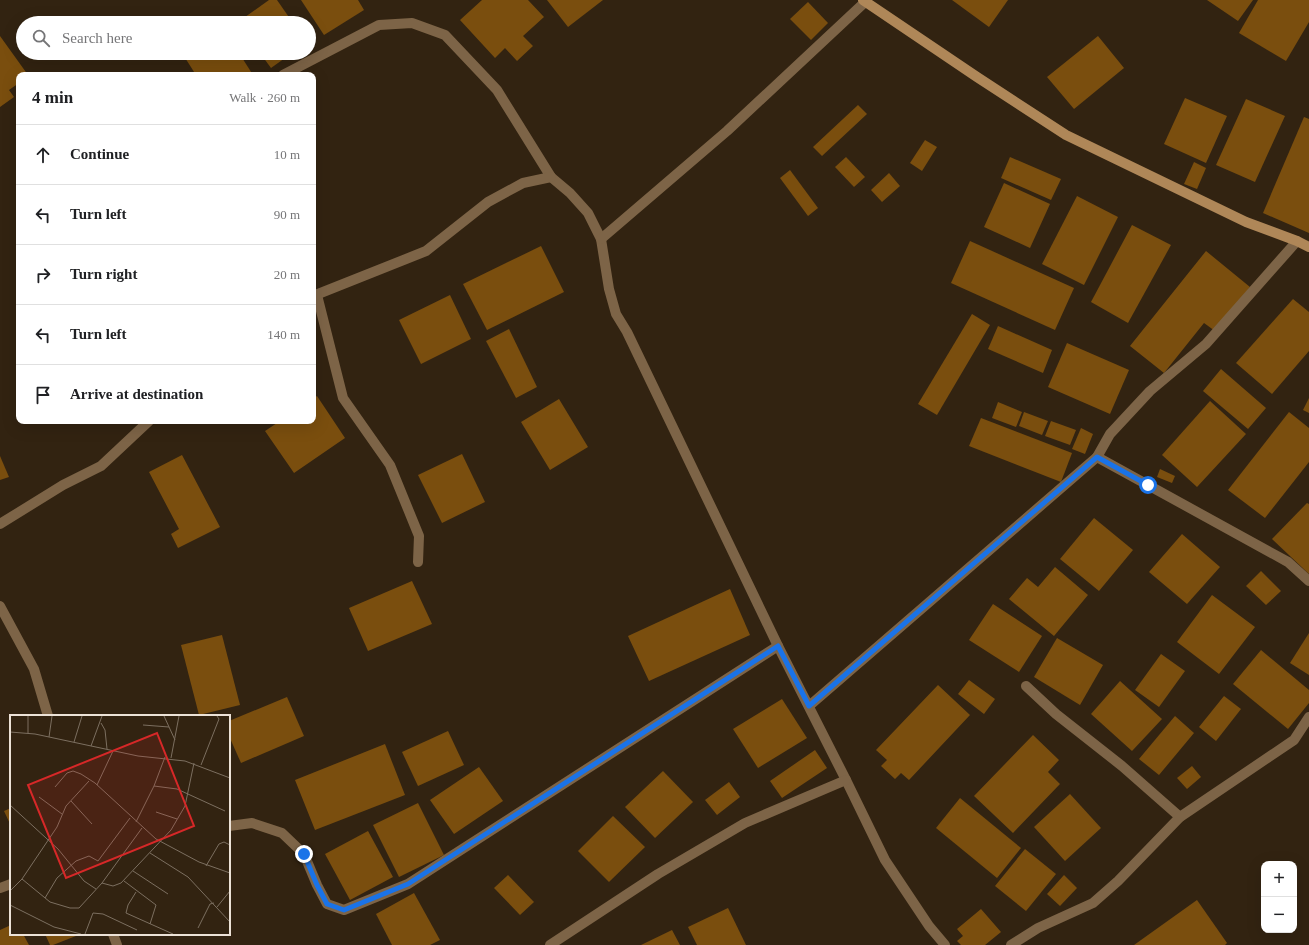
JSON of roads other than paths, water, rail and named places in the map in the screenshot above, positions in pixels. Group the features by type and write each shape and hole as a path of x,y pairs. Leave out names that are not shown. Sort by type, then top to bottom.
{"street":[{"path":"601,239 727,131 864,1 1066,136 1246,222 1309,247"},
{"path":"316,58 379,25 412,23 446,35 497,90 551,177 570,192 588,212 601,239 609,289 616,314 627,332 778,646 885,860 929,926 945,945"},
{"path":"289,72 312,60"},
{"path":"316,296 426,251 488,202 523,183 551,177"},
{"path":"809,706 1097,457 1110,434 1150,391 1206,344 1297,241"},
{"path":"316,300 343,398 390,465 419,536 418,562"},
{"path":"0,524 63,485 101,466 146,424"},
{"path":"1097,457 1288,562 1309,581"},
{"path":"0,606 34,670 48,715"},
{"path":"230,826 252,822 282,832 304,854 327,904 344,910 408,884 778,646"},
{"path":"1026,686 1056,714 1122,766 1180,818"},
{"path":"1011,945 1038,928 1093,903 1118,881 1180,818 1294,740 1309,717"},
{"path":"550,945 658,874 745,823 846,780"},
{"path":"0,888 10,884"},
{"path":"113,935 117,945"}]}
